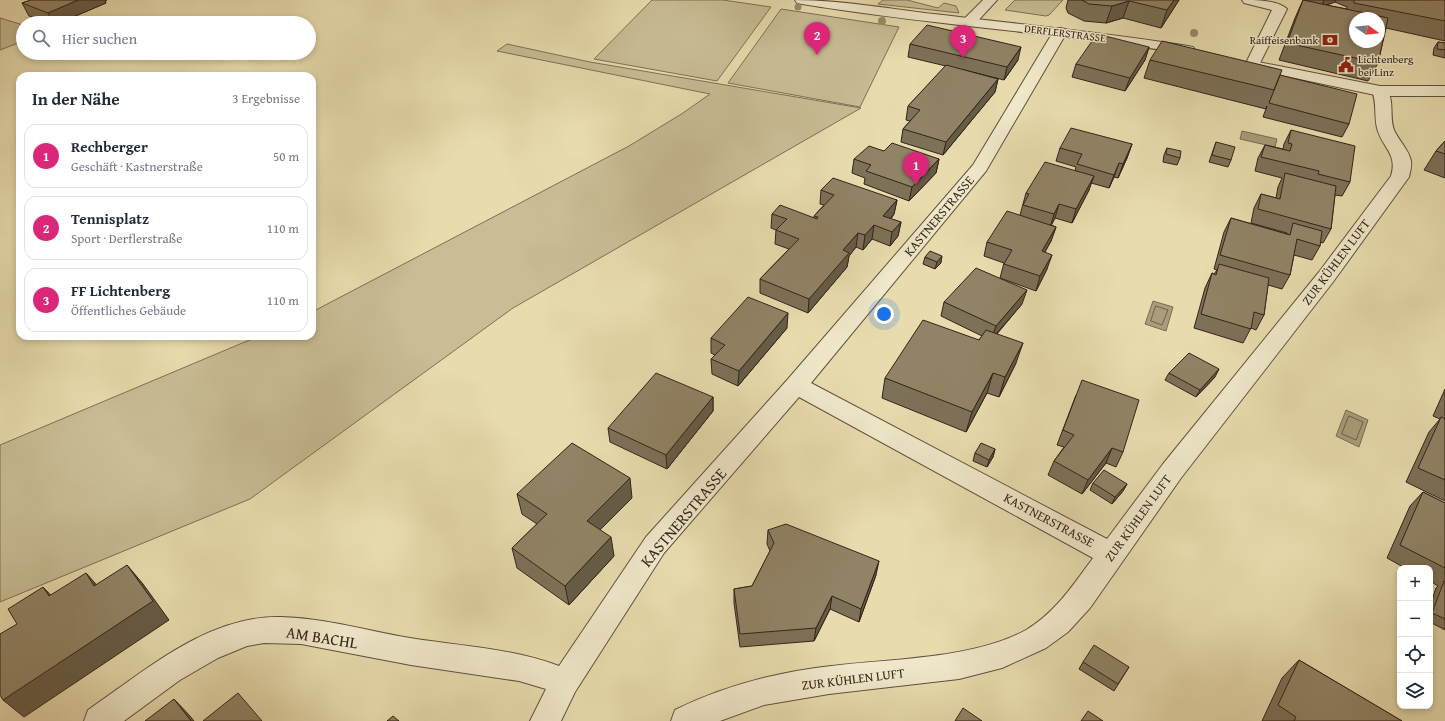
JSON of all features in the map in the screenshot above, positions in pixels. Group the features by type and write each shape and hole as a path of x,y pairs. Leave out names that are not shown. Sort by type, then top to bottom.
{"street":[{"name":"DERFLERSTRASSE","path":"802,0 969,22 1152,43 1204,53"},
{"path":"969,22 990,0"},
{"path":"1249,0 1272,5 1280,9 1245,63 1380,92 1445,91"},
{"name":"KASTNERSTRASSE","path":"545,721 565,682 655,545 796,385 980,167 1060,32"},
{"name":"ZUR KÜHLEN LUFT","path":"686,721 706,711 764,692 829,680 952,666 1002,654 1036,639 1058,623 1080,599 1172,471 1330,272 1400,178 1404,168 1403,160 1386,129 1384,122 1385,106 1380,92"},
{"name":"KASTNERSTRASSE","path":"796,385 1111,554"},
{"name":"AM BACHL","path":"99,721 174,669 218,643 247,633 274,630 298,632 397,649 519,667 565,682"}],"shaded area":[{"path":"652,0 723,0 771,7 717,81 594,59"},
{"path":"883,0 907,0 938,8 944,3 956,6 959,13 878,4"},
{"path":"1015,0 1063,0 1049,15 1046,16 1005,10"},
{"path":"781,9 899,27 860,107 728,83"},
{"path":"0,18 16,23 16,44 0,50"},
{"path":"507,44 590,62 861,108 513,308 250,499 0,602 0,445 249,340 316,340 316,310 629,146 683,113 710,94 497,51"}],"water":[{"path":"1242,131 1277,139 1275,147 1240,139"},
{"path":"1153,301 1173,307 1166,331 1145,324"},
{"path":"1346,410 1368,420 1359,447 1336,436"}],"building":[{"path":"31,0 78,0 48,13 22,3"},
{"path":"1082,0 1174,0 1167,10 1129,1 1112,6 1089,4"},
{"path":"1303,0 1360,12 1349,12 1349,48 1381,48 1378,63 1287,43"},
{"path":"1354,0 1445,0 1445,21 1354,3"},
{"path":"1385,17 1388,18 1385,32"},
{"path":"927,25 1021,47 1007,67 910,44"},
{"path":"1097,34 1149,47 1130,78 1076,64"},
{"path":"1162,41 1282,70 1274,90 1150,60"},
{"path":"1438,42 1445,43 1445,50 1437,49"},
{"path":"946,65 998,79 946,142 903,129 920,110 908,106"},
{"path":"1280,75 1357,94 1349,124 1269,103"},
{"path":"1071,128 1132,144 1123,164 1119,163 1114,175 1077,164 1082,154 1060,148"},
{"path":"1291,130 1355,146 1350,182 1318,174 1319,171 1261,157 1265,145 1290,151 1292,144 1288,143"},
{"path":"1445,141 1445,154 1436,151"},
{"path":"1216,142 1235,147 1231,160 1212,155"},
{"path":"892,143 939,159 912,187 866,171 871,165 854,159 869,146 884,151"},
{"path":"1167,148 1181,151 1180,158 1166,154"},
{"path":"1045,162 1094,176 1076,209 1059,204 1054,214 1023,205 1029,194 1026,193"},
{"path":"1285,173 1336,186 1331,229 1258,209 1261,194 1280,199"},
{"path":"833,178 897,200 883,216 901,222 892,232 874,225 865,235 858,233 843,250 849,253 809,299 760,279 799,239 776,230 787,219 772,214 780,205 817,219 818,217 814,216 834,195 821,190"},
{"path":"1007,211 1056,227 1042,251 1052,255 1040,276 1004,264 1012,250 987,242"},
{"path":"1231,218 1290,235 1293,223 1322,231 1320,246 1297,239 1290,275 1220,255"},
{"path":"930,251 942,256 937,262 925,257"},
{"path":"1219,264 1269,278 1264,315 1254,312 1251,329 1201,314 1212,273 1216,275"},
{"path":"976,268 1027,290 996,326 944,302"},
{"path":"748,297 788,313 739,371 711,359 725,345 711,338"},
{"path":"923,320 979,340 986,330 1023,343 1005,377 993,373 972,412 885,378"},
{"path":"1189,353 1219,369 1200,390 1169,373"},
{"path":"656,373 713,397 666,455 608,428"},
{"path":"1082,380 1139,400 1123,452 1112,448 1088,480 1054,461 1074,435 1063,430"},
{"path":"1441,417 1445,419 1445,480 1418,468"},
{"path":"572,443 630,478 587,521 611,537 565,586 512,548 547,514 517,494"},
{"path":"981,443 995,449 989,460 975,453"},
{"path":"1104,470 1127,484 1115,497 1093,483"},
{"path":"1423,492 1445,503 1445,568 1400,545"},
{"path":"786,524 879,561 861,609 832,596 816,628 740,634 734,589 752,586 774,543 768,530"},
{"path":"127,565 153,601 3,700 0,695 0,634 17,624 8,609 43,587 49,596 86,573 94,586"},
{"path":"1444,581 1445,619 1433,613"},
{"path":"1094,645 1129,667 1118,684 1083,662"},
{"path":"1299,660 1402,721 1294,721 1296,717 1278,705"},
{"path":"238,693 262,721 203,721"},
{"path":"174,699 191,721 145,721"},
{"path":"963,708 982,721 955,721"},
{"path":"1088,711 1103,721 1081,721"},
{"path":"393,716 399,721 387,721"}],"place":[{"name":"Raiffeisenbank","path":"1330,40"},
{"name":"Tennisplatz","path":"817,55"},
{"name":"FF Lichtenberg","path":"963,58"},
{"name":"Lichtenberg bei Linz","path":"1346,65"},
{"name":"Rechberger","path":"916,185"}]}
